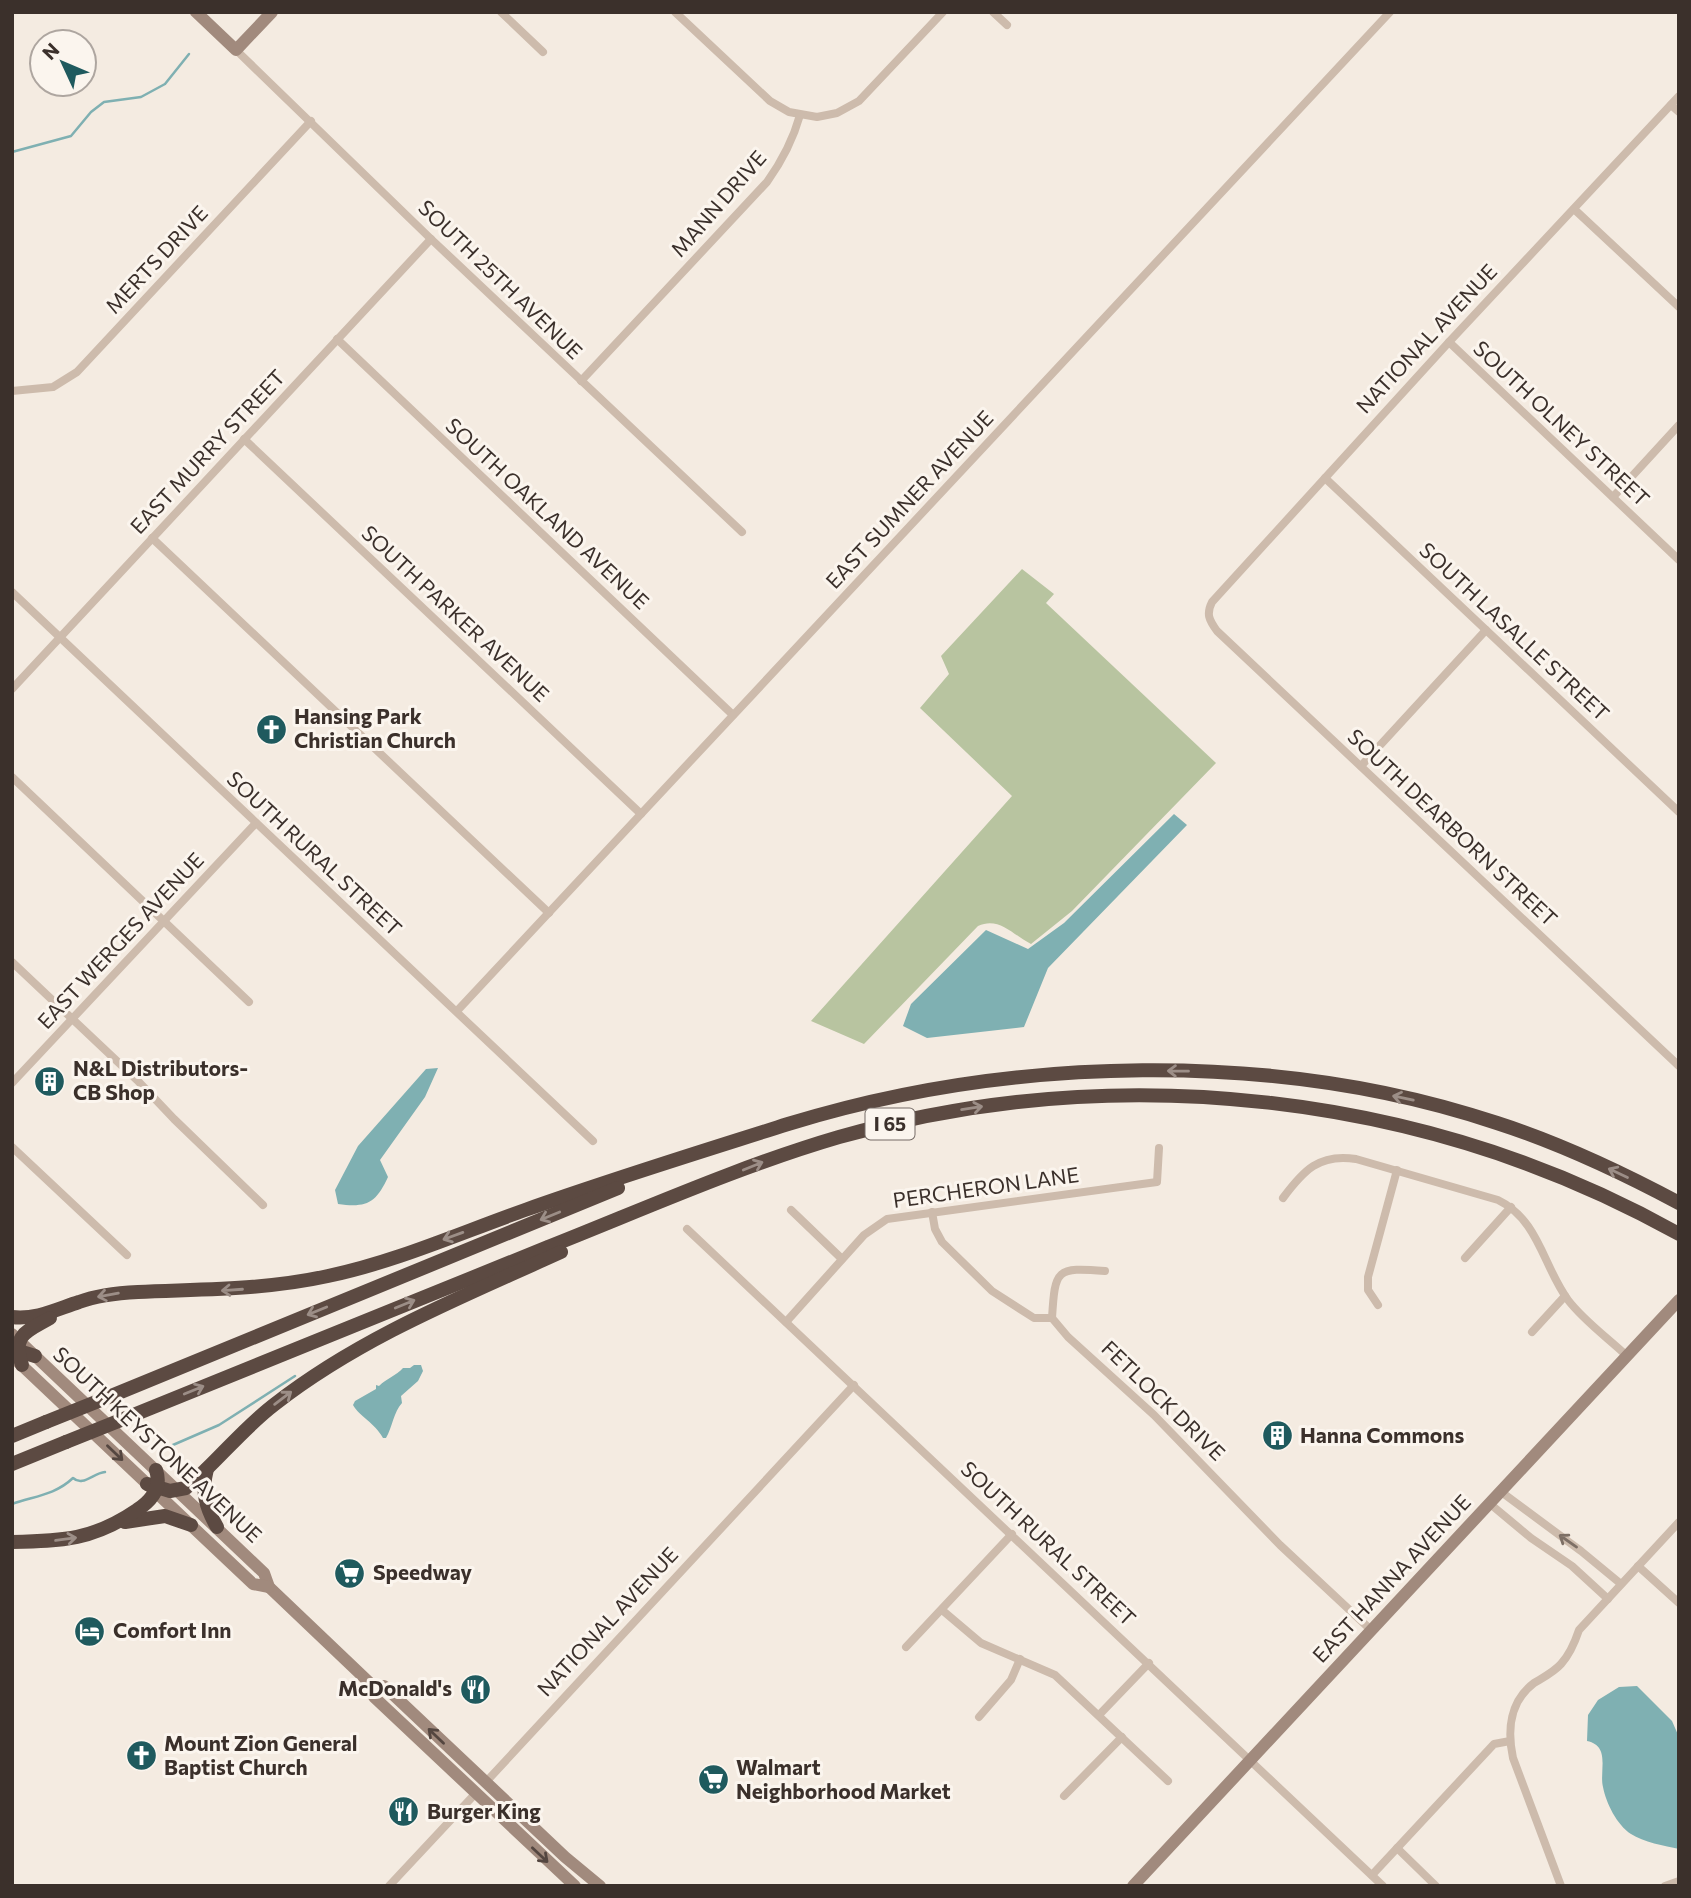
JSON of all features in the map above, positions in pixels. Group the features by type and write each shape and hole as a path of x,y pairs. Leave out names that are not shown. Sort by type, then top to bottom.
{"highway":[{"name":"I 65","path":"12,1436 704,1152 837,1110 974,1083 1089,1072 1199,1072 1322,1083 1466,1113 1559,1147 1679,1203"},
{"name":"I 65","path":"12,1464 770,1160 840,1137 911,1119 969,1109 1028,1101 1104,1096 1210,1097 1323,1110 1398,1125 1469,1144 1584,1188 1679,1234"},
{"path":"12,1317 32,1317 117,1293 250,1288 328,1277 371,1265 571,1194 704,1152"},
{"path":"153,1487 170,1491 186,1488 272,1406 316,1374 367,1343 418,1316 712,1183"},
{"path":"35,1356 16,1349 26,1331 49,1319 62,1308"},
{"path":"208,1466 204,1492 207,1510 217,1527"},
{"path":"12,1542 70,1539 117,1524 145,1505 158,1478 156,1470"},
{"path":"117,1524 165,1516 191,1525"}],"main road":[{"path":"196,12 236,50 272,12"},
{"name":"EAST HANNA AVENUE","path":"1133,1886 1679,1300"},
{"name":"SOUTH KEYSTONE AVENUE","path":"16,1349 253,1584 269,1587"},
{"name":"SOUTH KEYSTONE AVENUE","path":"35,1356 264,1573 269,1587 374,1687 374,1697 575,1886"},
{"name":"SOUTH KEYSTONE AVENUE","path":"374,1687 384,1686 485,1783 600,1886"},
{"name":"NATIONAL AVENUE","path":"475,1794 485,1783"}],"street":[{"path":"501,12 543,52"},
{"path":"675,12 767,98 786,110 817,117 833,114 859,101 943,12"},
{"path":"993,12 1007,25"},
{"name":"EAST SUMNER AVENUE","path":"457,1012 1390,12"},
{"name":"SOUTH 25TH AVENUE","path":"236,50 431,239 742,532"},
{"name":"NATIONAL AVENUE","path":"1208,612 1212,602 1449,342 1679,96"},
{"path":"1671,105 1679,112"},
{"name":"MANN DRIVE","path":"581,381 767,182 787,150 800,115"},
{"name":"MERTS DRIVE","path":"12,391 53,387 77,372 311,121"},
{"path":"1574,209 1679,307"},
{"name":"EAST MURRY STREET","path":"12,689 431,239"},
{"name":"SOUTH OAKLAND AVENUE","path":"337,339 733,715"},
{"name":"SOUTH OLNEY STREET","path":"1449,342 1679,559"},
{"path":"1613,497 1679,425"},
{"name":"SOUTH PARKER AVENUE","path":"244,439 641,814"},
{"name":"SOUTH LASALLE STREET","path":"1325,478 1679,812"},
{"path":"152,538 549,913"},
{"name":"SOUTH RURAL STREET","path":"12,592 593,1141"},
{"name":"SOUTH DEARBORN STREET","path":"1208,612 1217,631 1679,1066"},
{"path":"1361,766 1486,630"},
{"path":"12,777 249,1002"},
{"name":"EAST WERGES AVENUE","path":"12,1083 256,823"},
{"path":"12,962 262,1205"},
{"path":"12,1147 127,1255"},
{"name":"PERCHERON LANE","path":"786,1322 871,1229 887,1219 1157,1182 1159,1148"},
{"path":"1283,1198 1308,1168 1331,1158 1356,1159 1491,1197 1511,1207 1534,1232 1565,1296 1627,1356"},
{"path":"1377,1305 1368,1290 1368,1277 1397,1170"},
{"path":"1465,1258 1511,1207"},
{"path":"791,1210 842,1259"},
{"path":"932,1212 935,1229 942,1242 992,1291 1034,1318 1052,1318 1054,1288 1062,1274 1073,1268 1105,1271"},
{"name":"SOUTH RURAL STREET","path":"687,1229 1383,1886"},
{"path":"1532,1332 1565,1296"},
{"name":"FETLOCK DRIVE","path":"1052,1318 1068,1337 1180,1439 1293,1558 1371,1630"},
{"name":"NATIONAL AVENUE","path":"485,1783 854,1385"},
{"path":"1500,1491 1621,1584"},
{"path":"1489,1503 1531,1538 1572,1566 1608,1599"},
{"path":"1561,1886 1514,1762 1510,1722 1519,1699 1530,1687 1561,1664 1571,1650 1579,1630 1679,1522"},
{"path":"906,1647 1012,1534"},
{"path":"1638,1566 1679,1603"},
{"path":"942,1610 976,1640 1052,1672 1168,1781"},
{"path":"979,1717 1011,1680 1020,1659"},
{"path":"1098,1715 1149,1663"},
{"path":"1064,1796 1122,1737"},
{"path":"1372,1875 1494,1744 1510,1741"},
{"name":"NATIONAL AVENUE","path":"389,1886 475,1794"},
{"path":"1397,1848 1436,1886"},
{"path":"1665,1886 1679,1881"}],"green space":[{"path":"1022,569 1054,594 1046,603 1216,763 1072,911 1031,944 999,925 993,923 978,926 864,1044 811,1021 1012,796 920,708 949,674 941,656"}],"water":[{"path":"1174,814 1187,825 1048,968 1024,1027 927,1038 903,1026 911,1004 986,930 1028,949 1064,923"},
{"path":"438,1068 425,1097 380,1160 388,1177 379,1193 363,1204 338,1204 335,1190 358,1146 426,1069"},
{"path":"421,1365 423,1371 418,1381 401,1396 402,1403 386,1438 383,1438 353,1405 355,1401 376,1389 376,1385 379,1386 403,1368"},
{"path":"1637,1686 1672,1721 1679,1737 1679,1849 1642,1839 1621,1825 1609,1807 1604,1793 1602,1754 1599,1748 1587,1741 1588,1715 1598,1700 1619,1687"}],"waterway":[{"path":"12,152 71,136 91,112 104,102 141,97 165,84 189,54"},
{"path":"166,1448 219,1425 295,1376"},
{"path":"12,1504 52,1492 73,1478 81,1481 105,1472"}],"place":[{"name":"Hansing Park Christian Church","path":"271,729"},
{"name":"N&L Distributors- CB Shop","path":"50,1081"},
{"name":"Hanna Commons","path":"1277,1436"},
{"name":"Speedway","path":"350,1573"},
{"name":"Comfort Inn","path":"90,1631"},
{"name":"McDonald's","path":"475,1689"},
{"name":"Mount Zion General Baptist Church","path":"141,1756"},
{"name":"Walmart Neighborhood Market","path":"713,1780"},
{"name":"Burger King","path":"404,1812"}]}
